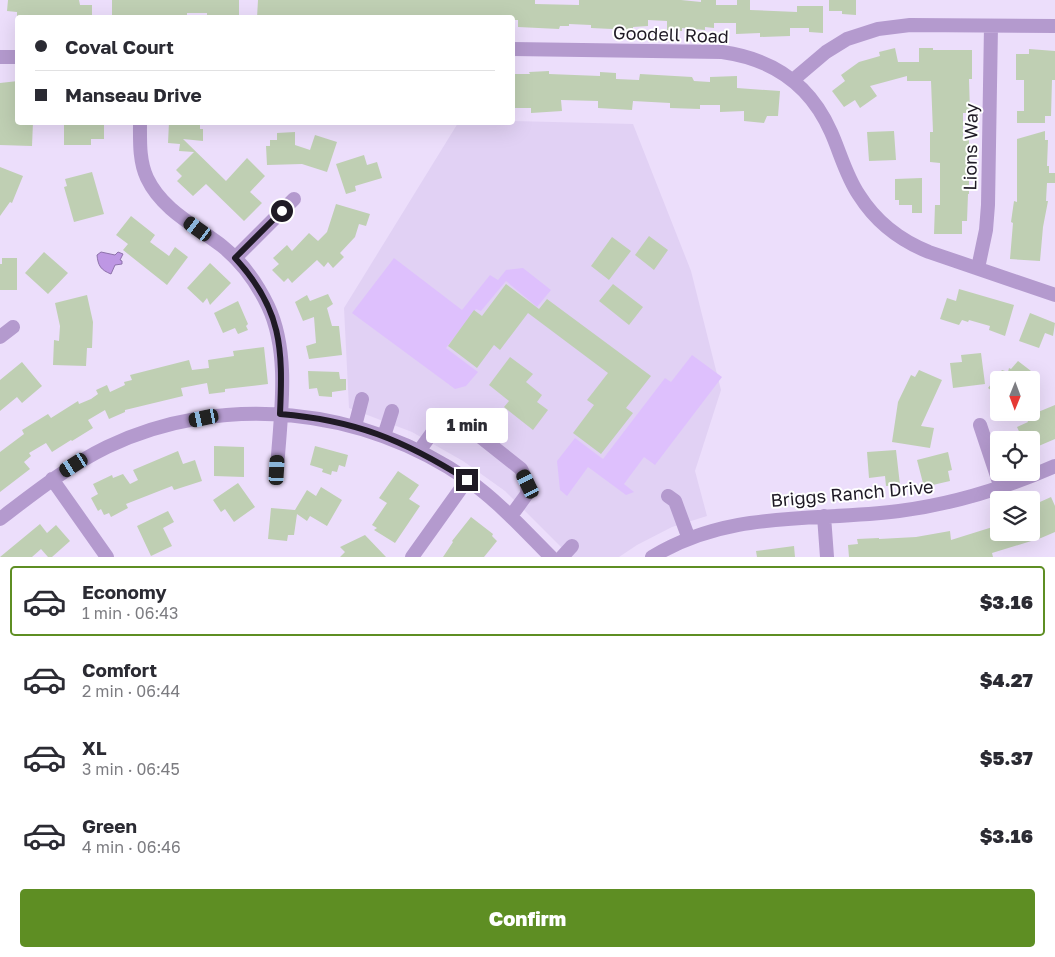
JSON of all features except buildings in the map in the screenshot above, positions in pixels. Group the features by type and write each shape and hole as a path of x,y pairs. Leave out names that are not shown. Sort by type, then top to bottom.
{"street":[{"path":"793,80 826,52 847,40 878,29 910,25 1055,26"},
{"name":"Lions Way","path":"978,268 986,230 988,206 991,26"},
{"name":"Goodell Road","path":"515,49 722,52 748,57 765,63 793,80 812,100 822,114 858,194 881,223 911,245 1055,295"},
{"path":"0,57 15,57"},
{"path":"140,125 141,161 146,177 154,192 173,210 235,258 257,285 268,307 277,330 281,355 277,470"},
{"path":"235,258 294,199"},
{"path":"0,338 13,327"},
{"path":"355,426 362,399"},
{"path":"384,436 392,410"},
{"path":"0,519 52,479 74,465 131,437 167,426 204,418 229,415 280,414 329,420 355,426 384,436 419,452 467,480 487,495 511,516 551,557"},
{"path":"419,452 437,426 450,422 463,423 521,469 528,484 527,494 511,516"},
{"path":"980,425 1001,488"},
{"name":"Briggs Ranch Drive","path":"652,557 689,539 710,531 738,524 768,520 898,511 923,507 1001,488 1055,466"},
{"path":"52,479 107,557"},
{"path":"412,557 467,480"},
{"path":"668,496 675,501 689,539"},
{"path":"824,516 827,557"},
{"path":"562,557 572,546"}],"shaded area":[{"path":"515,121 633,124 691,271 721,390 695,471 707,516 672,527 637,545 619,557 571,557 505,491 463,461 412,432 349,408 344,308 457,125 515,125"},
{"path":"101,252 115,255 118,252 123,254 120,260 122,264 115,265 111,274 105,271 99,265 97,259 97,255"},
{"path":"394,258 462,310 490,275 498,280 506,270 523,268 551,290 537,307 506,281 481,311 476,309 446,348 478,372 466,386 455,389 352,313"},
{"path":"692,355 722,377 655,465 644,457 624,484 634,492 626,495 588,467 567,496 560,490 557,461 575,438 603,459 665,378 671,382"}],"route":[{"path":"282,211 235,258 257,285 277,330 282,380 280,414 329,420 355,426 384,436 435,459 467,480"}]}
